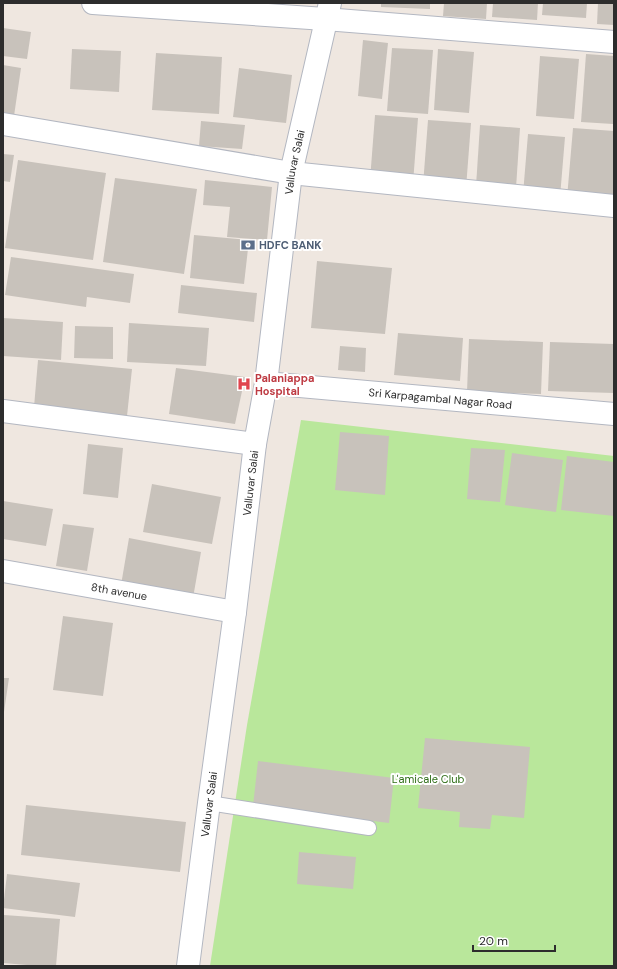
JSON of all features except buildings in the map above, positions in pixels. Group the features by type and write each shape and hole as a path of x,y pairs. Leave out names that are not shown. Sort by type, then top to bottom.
{"street":[{"path":"93,3 328,11 614,42"},
{"name":"Valluvar Salai","path":"188,966 235,612 255,444 266,384 292,174 328,11"},
{"path":"3,124 292,174 614,206"},
{"name":"Sri Karpagambal Nagar Road","path":"266,384 614,414"},
{"path":"3,411 255,444"},
{"name":"8th avenue","path":"3,571 235,612"}],"lane":[{"path":"209,803 369,828"}],"green space":[{"name":"L'amicale Club","path":"301,420 614,456 614,966 210,966 247,725"}],"place":[{"name":"HDFC BANK","path":"248,245"},
{"name":"Palaniappa Hospital","path":"244,384"}]}
